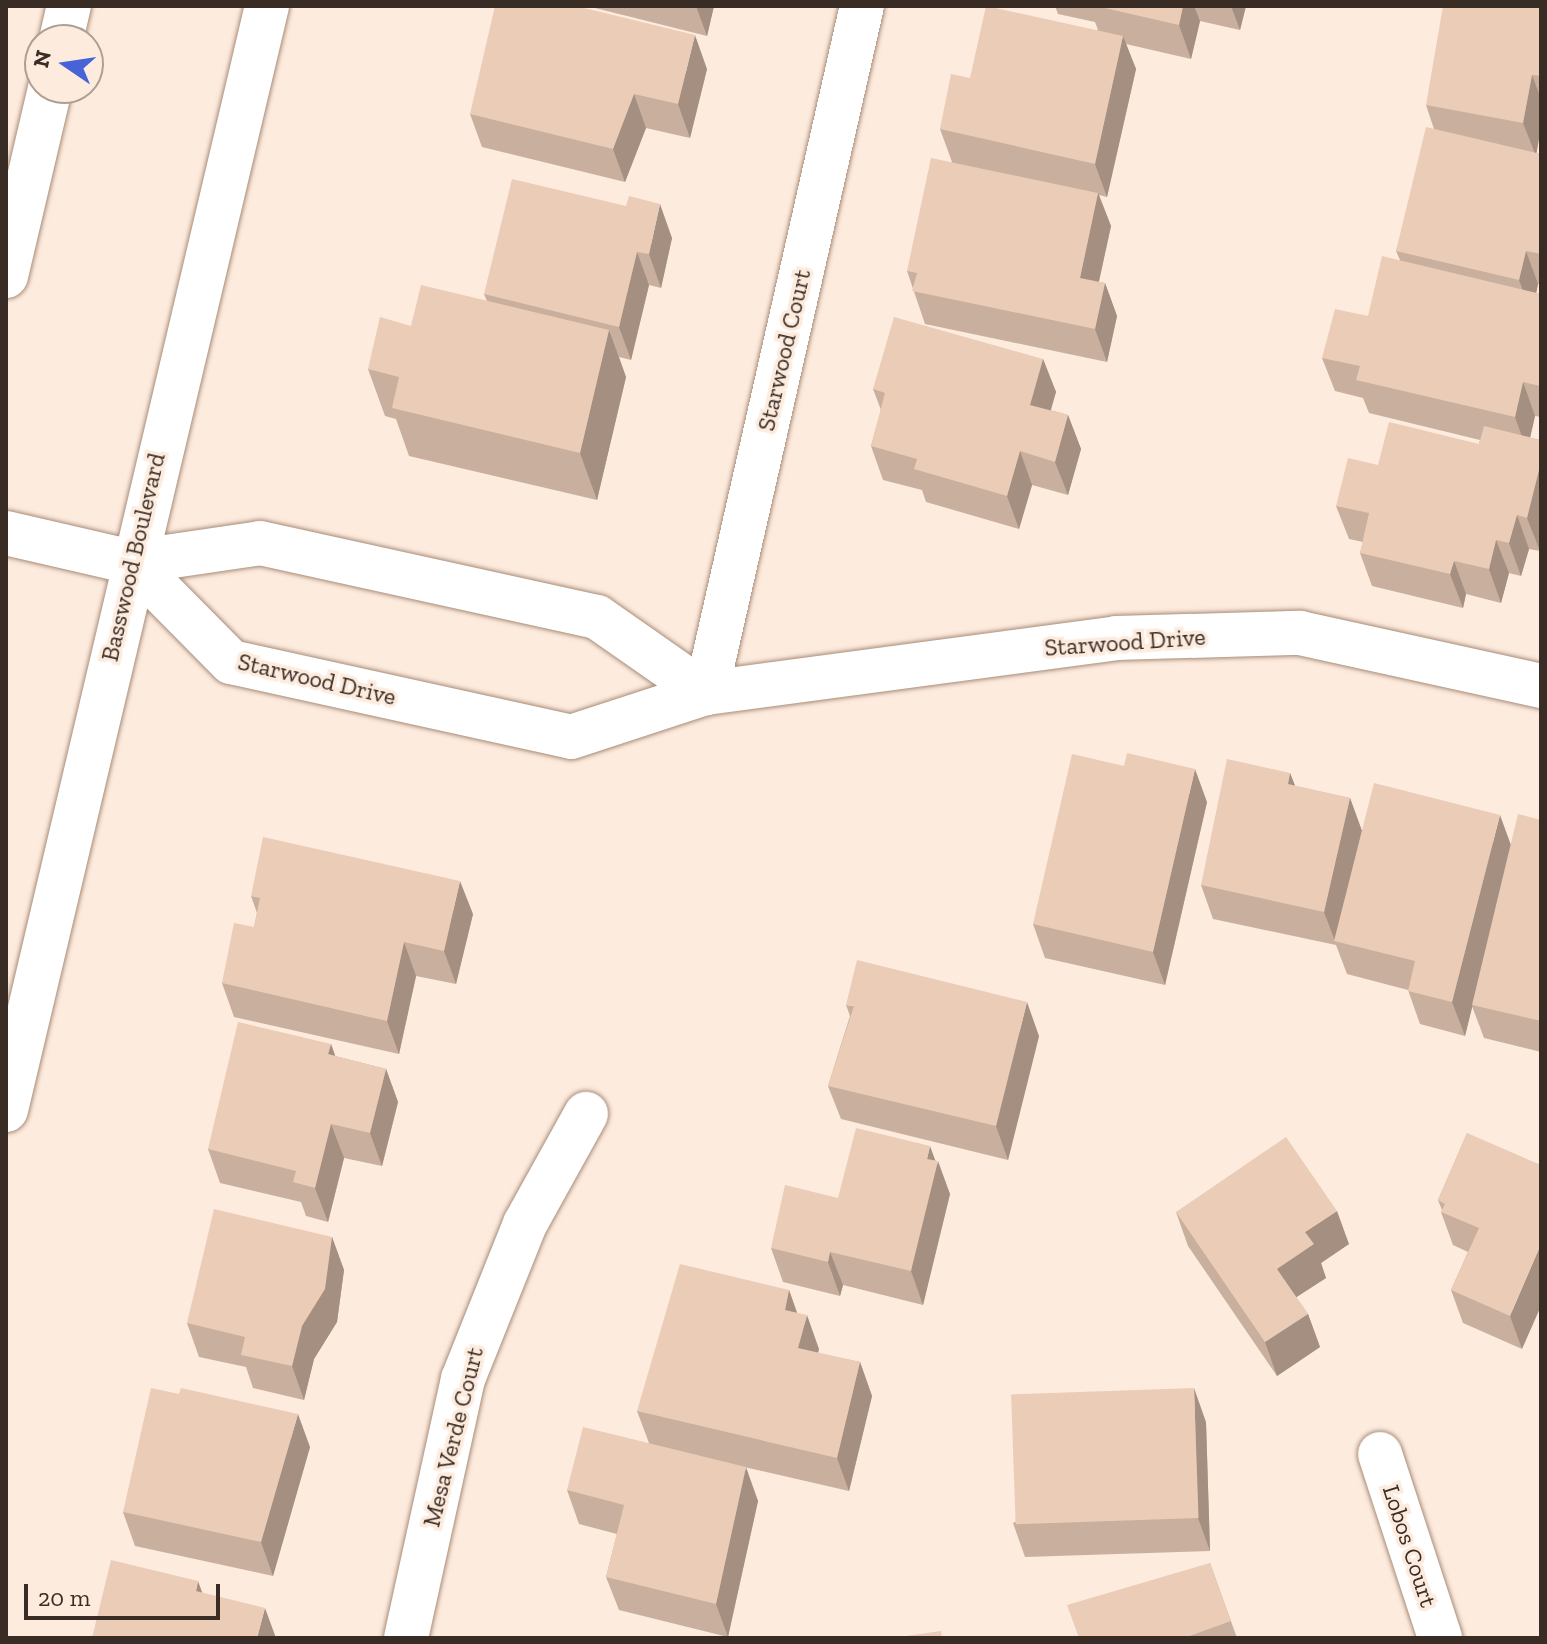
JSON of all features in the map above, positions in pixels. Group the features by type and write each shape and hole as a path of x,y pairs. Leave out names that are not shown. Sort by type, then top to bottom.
{"street":[{"name":"Basswood Boulevard","path":"6,1110 132,562 267,6"},
{"name":"Starwood Court","path":"706,693 862,6"},
{"path":"6,169 46,108"},
{"path":"6,276 46,108"},
{"path":"6,533 132,562 260,543 597,617 706,693"},
{"name":"Starwood Drive","path":"132,562 231,662 571,737 706,693 1116,638 1300,633 1541,686"},
{"name":"Mesa Verde Court","path":"406,1638 463,1379 525,1224 586,1114"},
{"name":"Lobos Court","path":"1380,1454 1440,1638"}],"building":[{"path":"495,6 576,6 695,35 678,104 634,94 613,149 470,114"},
{"path":"986,6 1123,36 1095,164 940,129 951,74 970,78"},
{"path":"1096,6 1183,6 1179,25"},
{"path":"1443,6 1541,6 1541,76 1532,75 1523,123 1426,105"},
{"path":"1426,127 1541,154 1541,254 1526,251 1519,280 1396,251"},
{"path":"931,158 1098,193 1080,278 1105,283 1095,329 912,291 917,273 907,271"},
{"path":"512,179 626,206 629,196 660,204 649,254 637,252 619,327 484,294"},
{"path":"1382,256 1541,294 1540,386 1523,382 1515,417 1356,380 1360,366 1322,358 1335,309 1368,316"},
{"path":"421,285 609,330 580,453 392,408 399,377 368,369 380,317 411,326"},
{"path":"894,317 1043,359 1030,405 1068,415 1055,462 1020,451 1007,496 914,469 917,459 871,446 885,393 873,389"},
{"path":"1389,422 1479,444 1484,426 1541,440 1541,462 1527,518 1517,515 1509,543 1496,540 1489,569 1454,561 1450,574 1360,553 1369,513 1336,506 1348,458 1378,465"},
{"path":"1127,753 1195,769 1153,952 1033,924 1072,754 1124,766"},
{"path":"1227,759 1290,773 1288,784 1350,798 1324,912 1201,885"},
{"path":"1374,783 1500,815 1452,1002 1408,991 1415,961 1334,941"},
{"path":"1518,814 1541,820 1541,1021 1472,1005"},
{"path":"263,837 460,881 444,951 404,942 387,1021 222,983 234,923 254,927 260,898 251,896"},
{"path":"857,960 1027,1002 996,1126 828,1086 854,1006 846,1005"},
{"path":"238,1022 331,1044 328,1054 386,1069 370,1133 331,1124 315,1188 293,1182 296,1171 208,1149"},
{"path":"856,1128 930,1146 927,1159 938,1161 911,1271 830,1252 828,1262 771,1248 785,1185 838,1198"},
{"path":"1467,1133 1541,1165 1541,1244 1510,1316 1451,1290 1479,1228 1441,1212 1445,1204 1438,1200"},
{"path":"1286,1137 1337,1211 1305,1232 1314,1244 1277,1269 1308,1314 1265,1342 1176,1212"},
{"path":"214,1209 332,1237 325,1289 302,1326 292,1366 241,1355 245,1337 187,1323"},
{"path":"680,1264 789,1290 785,1310 807,1315 798,1348 860,1362 837,1458 637,1411"},
{"path":"151,1388 179,1394 181,1388 298,1414 261,1542 123,1512"},
{"path":"1194,1388 1199,1518 1016,1524 1011,1394"},
{"path":"583,1427 746,1467 716,1604 606,1577 624,1505 567,1490"},
{"path":"111,1560 198,1581 196,1591 265,1608 257,1638 92,1638"},
{"path":"1210,1563 1231,1621 1184,1638 1079,1638 1067,1605"},
{"path":"941,1631 942,1638 892,1638"}]}
